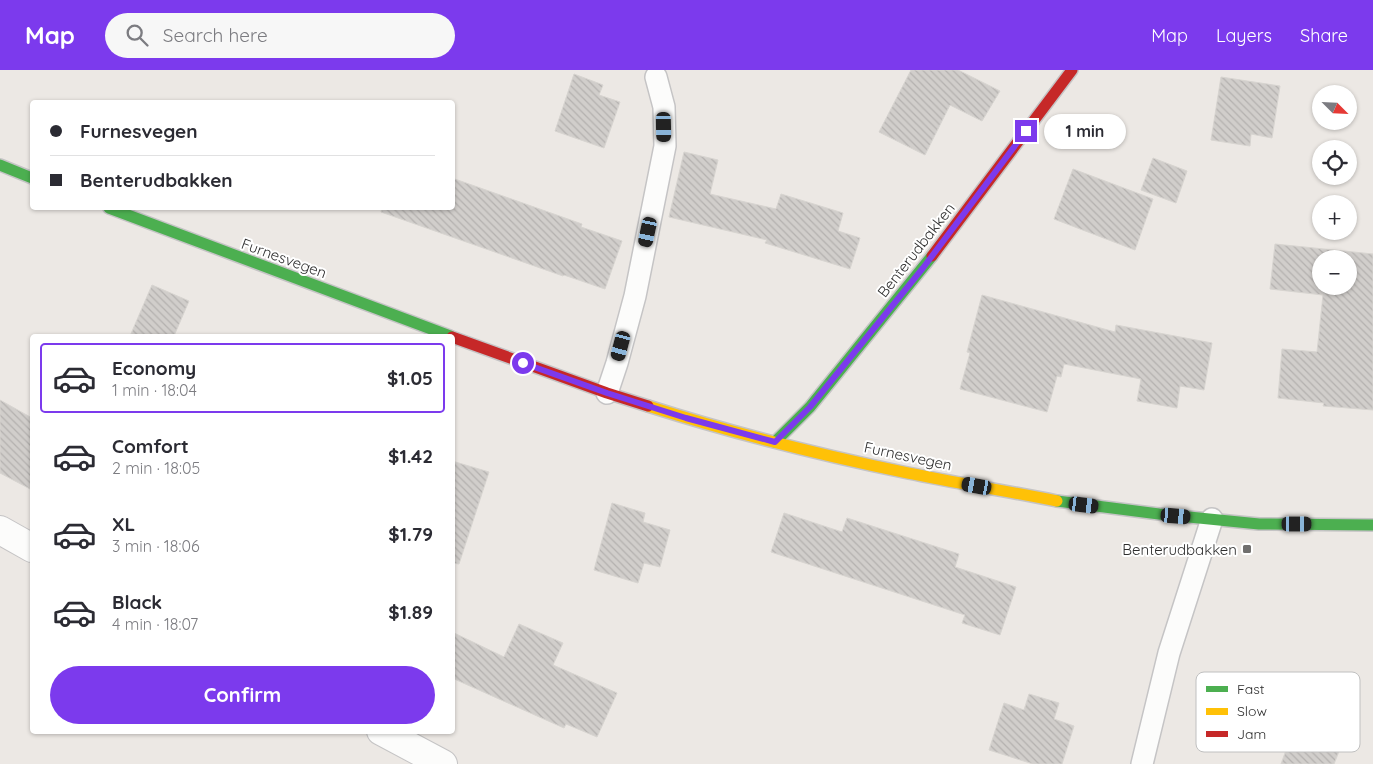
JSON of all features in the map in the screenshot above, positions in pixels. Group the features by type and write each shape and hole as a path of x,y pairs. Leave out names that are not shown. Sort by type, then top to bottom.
{"main road":[{"name":"Benterudbakken","path":"775,442 810,407 923,268 1072,70"},
{"path":"0,165 30,177"},
{"name":"Furnesvegen","path":"114,210 443,334"},
{"name":"Furnesvegen","path":"455,338 607,393 686,418 775,442 908,473 1065,502 1159,514 1259,524 1373,525"}],"street":[{"path":"0,530 30,547"},
{"path":"387,734 443,764"}],"lane":[{"path":"607,393 635,296 665,146 664,107 656,77"},
{"path":"1142,764 1169,653 1212,519"}],"building":[{"path":"911,70 958,70 1000,91 982,121 950,105 925,155 879,132"},
{"path":"574,74 603,85 599,95 620,102 604,148 555,131"},
{"path":"1221,77 1280,86 1272,138 1251,134 1250,146 1211,140"},
{"path":"684,152 718,160 710,194 776,209 781,194 843,213 838,231 860,238 850,269 765,243 767,240 669,217"},
{"path":"1153,158 1187,171 1176,203 1141,190"},
{"path":"1073,169 1153,199 1135,250 1054,219"},
{"path":"455,179 582,224 581,227 622,241 605,289 381,212 382,210 455,210"},
{"path":"1275,244 1334,250 1312,250 1312,294 1270,289"},
{"path":"1357,252 1373,254 1373,410 1323,406 1324,403 1278,398 1282,349 1317,352 1323,295 1357,295"},
{"path":"152,285 189,301 175,334 131,334"},
{"path":"982,295 1115,332 1116,325 1212,343 1204,390 1180,386 1177,408 1137,401 1141,379 1064,364 1061,377 1057,376 1047,412 960,389 970,353 967,352"},
{"path":"0,400 30,417 30,489 0,473"},
{"path":"455,462 489,472 459,564 455,563"},
{"path":"612,503 645,513 643,522 670,530 660,567 644,563 638,583 594,570"},
{"path":"784,513 842,532 847,518 959,554 955,567 1016,587 1000,635 962,623 965,615 771,552"},
{"path":"519,624 563,643 553,665 617,693 597,737 566,724 564,728 455,679 455,633 504,657"},
{"path":"1029,694 1059,703 1054,719 1074,726 1062,764 1033,764 989,750 1004,703 1024,710"},
{"path":"1285,752 1339,752 1334,764 1281,764"}],"traffic: fast":[{"path":"0,165 30,177"},
{"path":"114,210 445,334"},
{"path":"775,442 810,407 932,256"},
{"path":"1057,501 1259,524 1373,525"}],"traffic: slow":[{"path":"648,406 744,434 842,459 926,477 1057,501"}],"traffic: jam":[{"path":"932,256 1072,70"},
{"path":"455,338 648,406"}],"place":[{"name":"Benterudbakken","path":"1247,549"}],"route":[{"path":"523,363 607,393 686,418 775,442 810,407 923,268 1026,131"}]}
